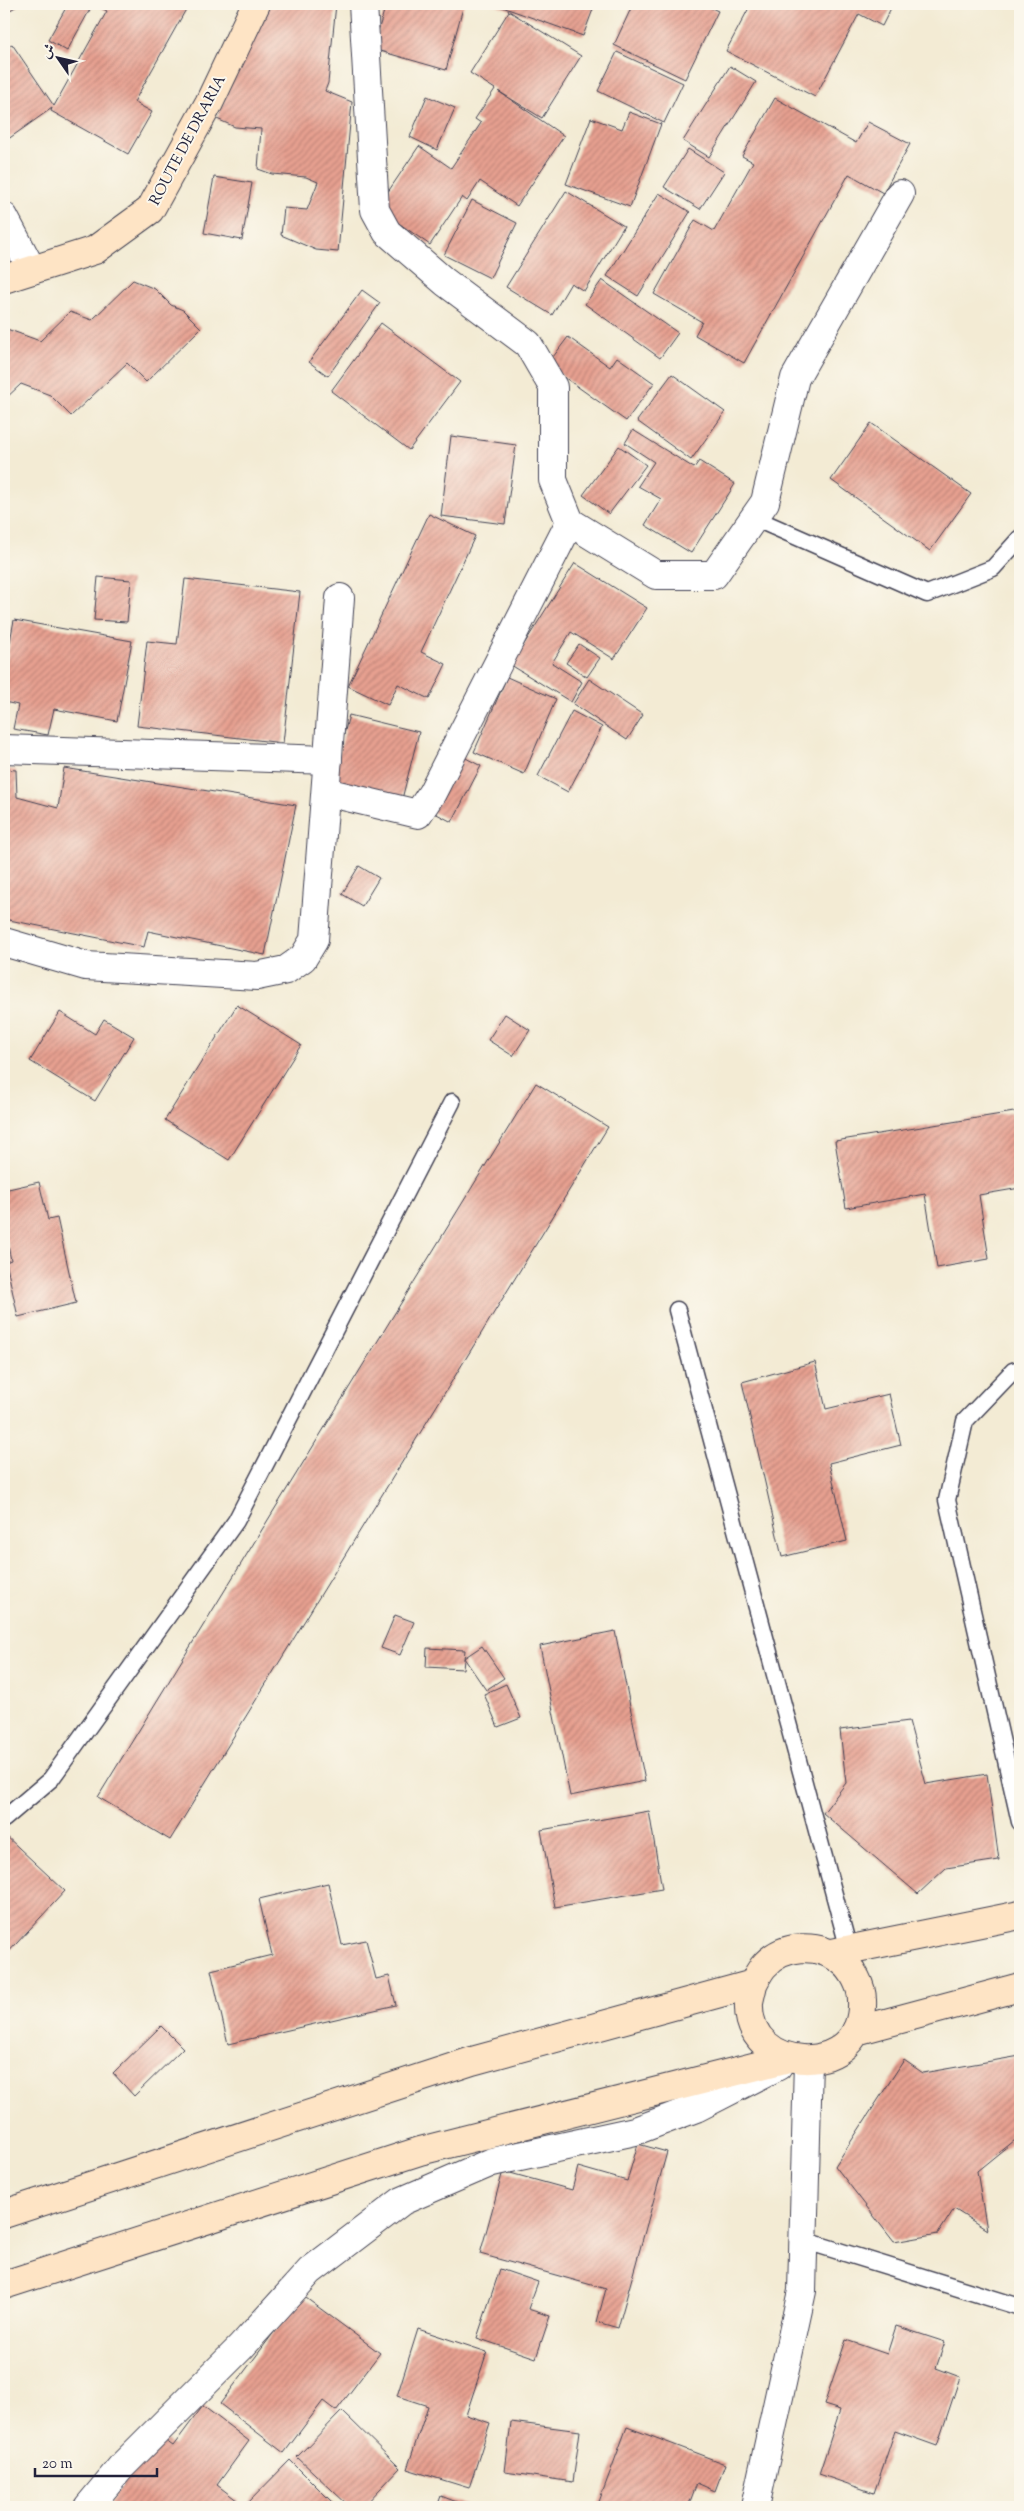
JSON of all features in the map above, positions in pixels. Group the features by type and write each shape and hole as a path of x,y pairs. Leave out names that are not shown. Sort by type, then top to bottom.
{"main road":[{"name":"ROUTE DE DRARIA","path":"4,279 96,250 150,210 209,102 256,4"},
{"path":"797,2059 764,2043 754,2026 749,2003 753,1984 763,1967 788,1950 808,1947 840,1952 1020,1915"},
{"path":"4,2285 420,2151 797,2059 827,2057 844,2047 856,2031 863,2012 862,1991 840,1952"},
{"path":"4,2214 472,2061 753,1984"},
{"path":"856,2031 1020,1988"}],"street":[{"path":"363,4 375,210 387,232 444,282 528,344 553,387 553,480 570,522 656,575 714,575 765,502 796,378 900,194"},
{"path":"4,217 32,270"},
{"path":"326,792 418,814 432,793 570,522"},
{"path":"4,942 86,966 257,976 286,970 303,958 314,940 340,598"},
{"path":"4,749 328,760"},
{"path":"88,2507 122,2466 241,2347 310,2271 402,2201 492,2162 643,2127 696,2108 797,2059 803,2240 802,2290 755,2507"}],"lane":[{"path":"754,518 927,594 993,568 1020,538"},
{"path":"4,1819 50,1779 236,1520 452,1102"},
{"path":"676,1310 840,1952"},
{"path":"1020,1369 1013,1371 965,1421 947,1500 1020,1822"},
{"path":"803,2240 1020,2307"}],"building":[{"path":"4,4 20,4 4,14"},
{"path":"68,4 93,4 67,51 48,40"},
{"path":"93,4 189,4 134,102 152,112 128,154 51,111 52,108 4,142 4,49 12,44 54,106 107,11"},
{"path":"259,4 336,4 328,83 325,91 352,102 338,252 316,250 281,235 284,208 307,210 318,182 306,177 272,174 258,169 261,129 235,127 217,119"},
{"path":"386,4 464,4 446,70 373,49"},
{"path":"494,4 595,4 583,36"},
{"path":"633,4 703,4 718,11 685,79 614,45"},
{"path":"751,4 893,4 882,26 859,14 815,97 726,51"},
{"path":"509,11 581,56 542,118 498,91 564,136 517,206 480,181 467,201 462,197 430,245 377,208 419,146 451,168 481,123 475,119 495,89 470,73"},
{"path":"617,52 683,83 664,123 598,91"},
{"path":"730,66 756,82 709,157 683,141"},
{"path":"427,96 455,108 437,150 410,137"},
{"path":"775,98 856,143 868,122 910,144 883,193 849,174 744,363 695,335 702,322 654,294 695,220 714,231 753,162 742,156"},
{"path":"629,112 661,124 630,207 566,184 591,118 622,129"},
{"path":"688,149 724,172 700,209 664,187"},
{"path":"214,177 252,183 242,240 204,233"},
{"path":"566,191 624,226 584,291 571,283 552,315 506,287"},
{"path":"659,193 690,212 638,296 607,276"},
{"path":"472,200 517,223 490,278 444,255"},
{"path":"133,280 155,289 171,305 183,310 201,328 146,382 127,363 71,416 50,395 21,384 4,400 4,328 40,341 70,312 92,320"},
{"path":"602,280 678,333 660,358 585,304"},
{"path":"362,290 380,303 328,376 309,362"},
{"path":"381,323 460,382 409,450 331,391"},
{"path":"568,337 610,367 617,357 654,383 626,421 547,365"},
{"path":"672,374 725,412 691,460 637,421"},
{"path":"871,423 971,494 930,551 831,480"},
{"path":"633,430 694,468 699,461 735,484 691,553 645,525 661,499 638,486 654,462 625,443"},
{"path":"451,436 516,445 505,524 441,516"},
{"path":"619,446 646,465 609,514 583,495"},
{"path":"429,514 475,536 421,652 446,664 429,699 398,684 388,705 348,686"},
{"path":"575,563 647,608 614,659 571,632 552,663 582,682 571,702 511,665"},
{"path":"98,577 131,580 127,622 94,620"},
{"path":"185,579 300,592 283,743 137,726 147,641 177,644"},
{"path":"14,620 132,641 117,721 54,709 48,735 13,729 18,705 4,702 4,674"},
{"path":"579,644 600,658 587,677 566,663"},
{"path":"507,677 556,699 524,774 474,752"},
{"path":"589,679 643,715 627,740 573,704"},
{"path":"572,711 602,727 568,792 538,776"},
{"path":"349,715 419,732 401,803 331,785"},
{"path":"458,754 481,766 452,822 429,810"},
{"path":"64,768 296,805 265,955 148,931 144,947 4,919 4,769 16,770 17,797 58,808"},
{"path":"359,866 379,878 362,906 342,894"},
{"path":"237,1005 301,1045 229,1160 165,1120"},
{"path":"60,1012 95,1034 104,1019 134,1037 95,1101 30,1061"},
{"path":"505,1014 530,1030 513,1056 488,1040"},
{"path":"536,1083 608,1127 170,1840 98,1797"},
{"path":"1020,1111 1020,1188 979,1195 989,1259 937,1268 925,1194 846,1208 835,1141"},
{"path":"39,1182 48,1220 57,1218 76,1303 18,1317 6,1262 11,1260 4,1227 4,1190"},
{"path":"815,1362 826,1409 889,1394 901,1445 829,1463 847,1541 782,1557 742,1382"},
{"path":"395,1615 414,1622 400,1655 381,1648"},
{"path":"615,1631 645,1781 570,1796 540,1646"},
{"path":"482,1646 504,1678 486,1690 464,1658"},
{"path":"427,1648 465,1650 463,1669 426,1667"},
{"path":"506,1684 521,1718 498,1727 484,1694"},
{"path":"909,1721 926,1784 987,1774 999,1860 946,1868 918,1894 823,1813 846,1783 840,1730"},
{"path":"649,1811 662,1889 555,1907 541,1830"},
{"path":"4,1834 65,1891 4,1957"},
{"path":"328,1883 342,1945 366,1940 376,1979 389,1976 396,2005 228,2044 211,1970 272,1955 259,1899"},
{"path":"161,2026 183,2048 134,2096 113,2073"},
{"path":"1020,2056 1020,2136 977,2171 987,2230 954,2209 938,2234 894,2242 835,2166 904,2060 923,2073"},
{"path":"638,2144 667,2152 618,2328 597,2322 606,2289 480,2254 503,2171 572,2190 578,2167 627,2181"},
{"path":"500,2269 538,2282 528,2309 550,2316 536,2358 477,2338"},
{"path":"302,2295 380,2353 336,2411 323,2401 284,2453 220,2404"},
{"path":"896,2326 945,2342 936,2368 960,2377 937,2446 895,2431 874,2493 819,2474 840,2410 824,2405 846,2340 887,2354"},
{"path":"418,2329 487,2352 466,2415 490,2423 469,2488 407,2469 428,2406 397,2396"},
{"path":"203,2406 249,2441 217,2485 238,2501 234,2507 116,2507 110,2503 159,2436 173,2446"},
{"path":"342,2411 400,2468 363,2507 350,2507 297,2457"},
{"path":"511,2422 580,2431 573,2482 505,2472"},
{"path":"627,2427 725,2464 715,2491 697,2483 688,2507 597,2507"},
{"path":"290,2460 337,2507 244,2507"},
{"path":"441,2496 470,2507 437,2507"}]}
